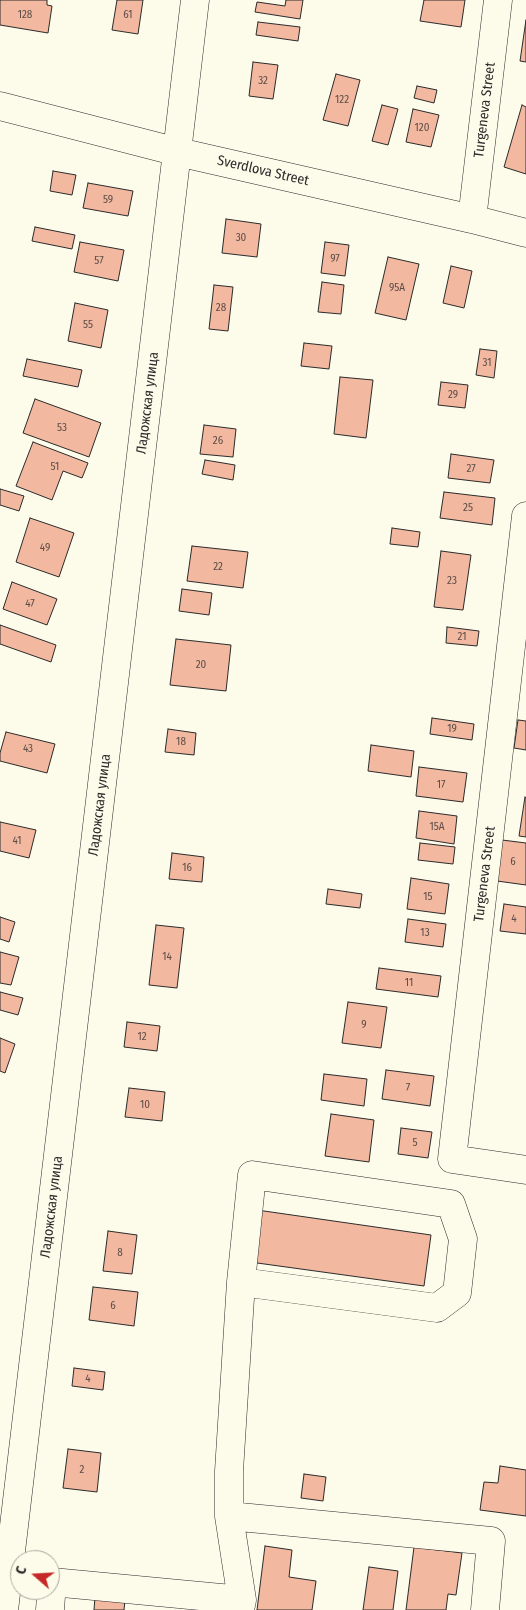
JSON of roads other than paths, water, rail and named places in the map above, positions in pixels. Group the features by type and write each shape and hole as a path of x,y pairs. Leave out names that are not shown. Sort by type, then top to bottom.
{"street":[{"name":"Ладожская улица","path":"4,1610 195,0"},
{"name":"Turgeneva Street","path":"472,219 498,0"},
{"name":"Sverdlova Street","path":"0,106 178,152 526,233"},
{"name":"Turgeneva Street","path":"526,516 452,1159 526,1170"},
{"path":"50,1610 52,1582 241,1605 228,1516 240,1282 252,1175 451,1204 463,1239 457,1293 437,1308 240,1282"},
{"path":"228,1516 491,1541 485,1610"}]}
